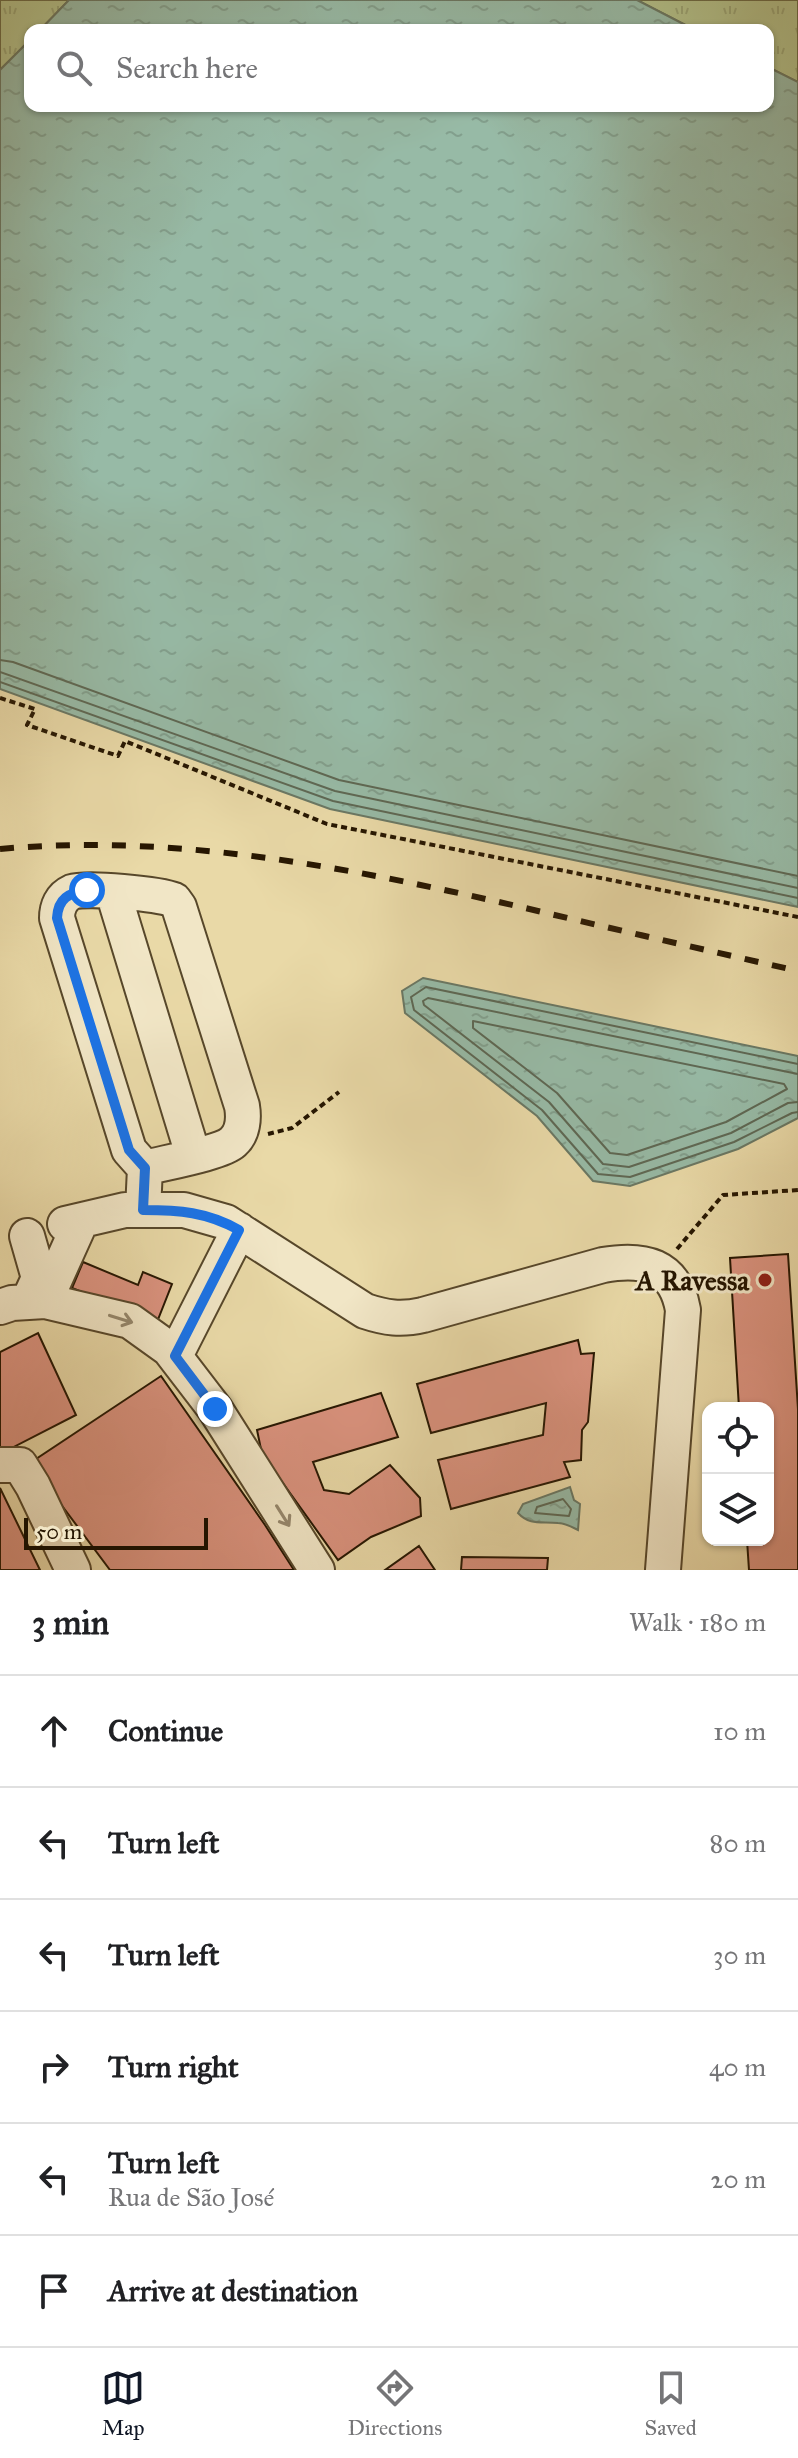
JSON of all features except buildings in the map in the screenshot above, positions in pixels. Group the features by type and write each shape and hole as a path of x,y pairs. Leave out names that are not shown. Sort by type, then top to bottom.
{"street":[{"path":"143,1210 145,1168 129,1150 57,918 57,909 63,898 72,892 113,892 174,900 179,907 242,1106 242,1129 233,1143 145,1168"},
{"path":"113,892 193,1155"},
{"path":"24,1303 73,1222 125,1210 184,1210 226,1222 365,1311 386,1318 423,1315 603,1265 642,1262 659,1269 671,1280 683,1310 663,1570"},
{"path":"175,1356 239,1230"},
{"path":"24,1303 39,1278 27,1236"},
{"path":"24,1303 130,1321 175,1356 215,1409 317,1570"},
{"path":"0,1465 20,1465 73,1570"}],"path":[{"path":"0,698 35,709 27,725 118,756 125,741 327,824 798,917"},
{"path":"258,1137 292,1128 339,1092"},
{"path":"659,1269 723,1195 798,1190"}],"green space":[{"path":"0,0 69,0 46,24 24,24 24,46 0,70"},
{"path":"637,0 798,0 798,82 774,70 774,24 683,24"}],"water":[{"path":"69,0 637,0 683,24 46,24"},
{"path":"24,46 24,112 774,112 774,70 798,82 798,907 330,809 0,689 0,70"},
{"path":"423,978 798,1056 798,1118 738,1149 630,1186 593,1181 537,1116 405,1013 402,991"},
{"path":"570,1487 574,1500 580,1504 578,1530 561,1523 532,1521 518,1513 523,1504"}],"railway":[{"path":"0,849 66,845 132,846 263,857 392,879 798,971"}],"place":[{"name":"A Ravessa","path":"765,1280"}],"route":[{"path":"87,890 72,892 63,898 57,909 57,918 129,1150 145,1168 143,1210 184,1210 226,1222 239,1230 175,1356 215,1409"}]}
